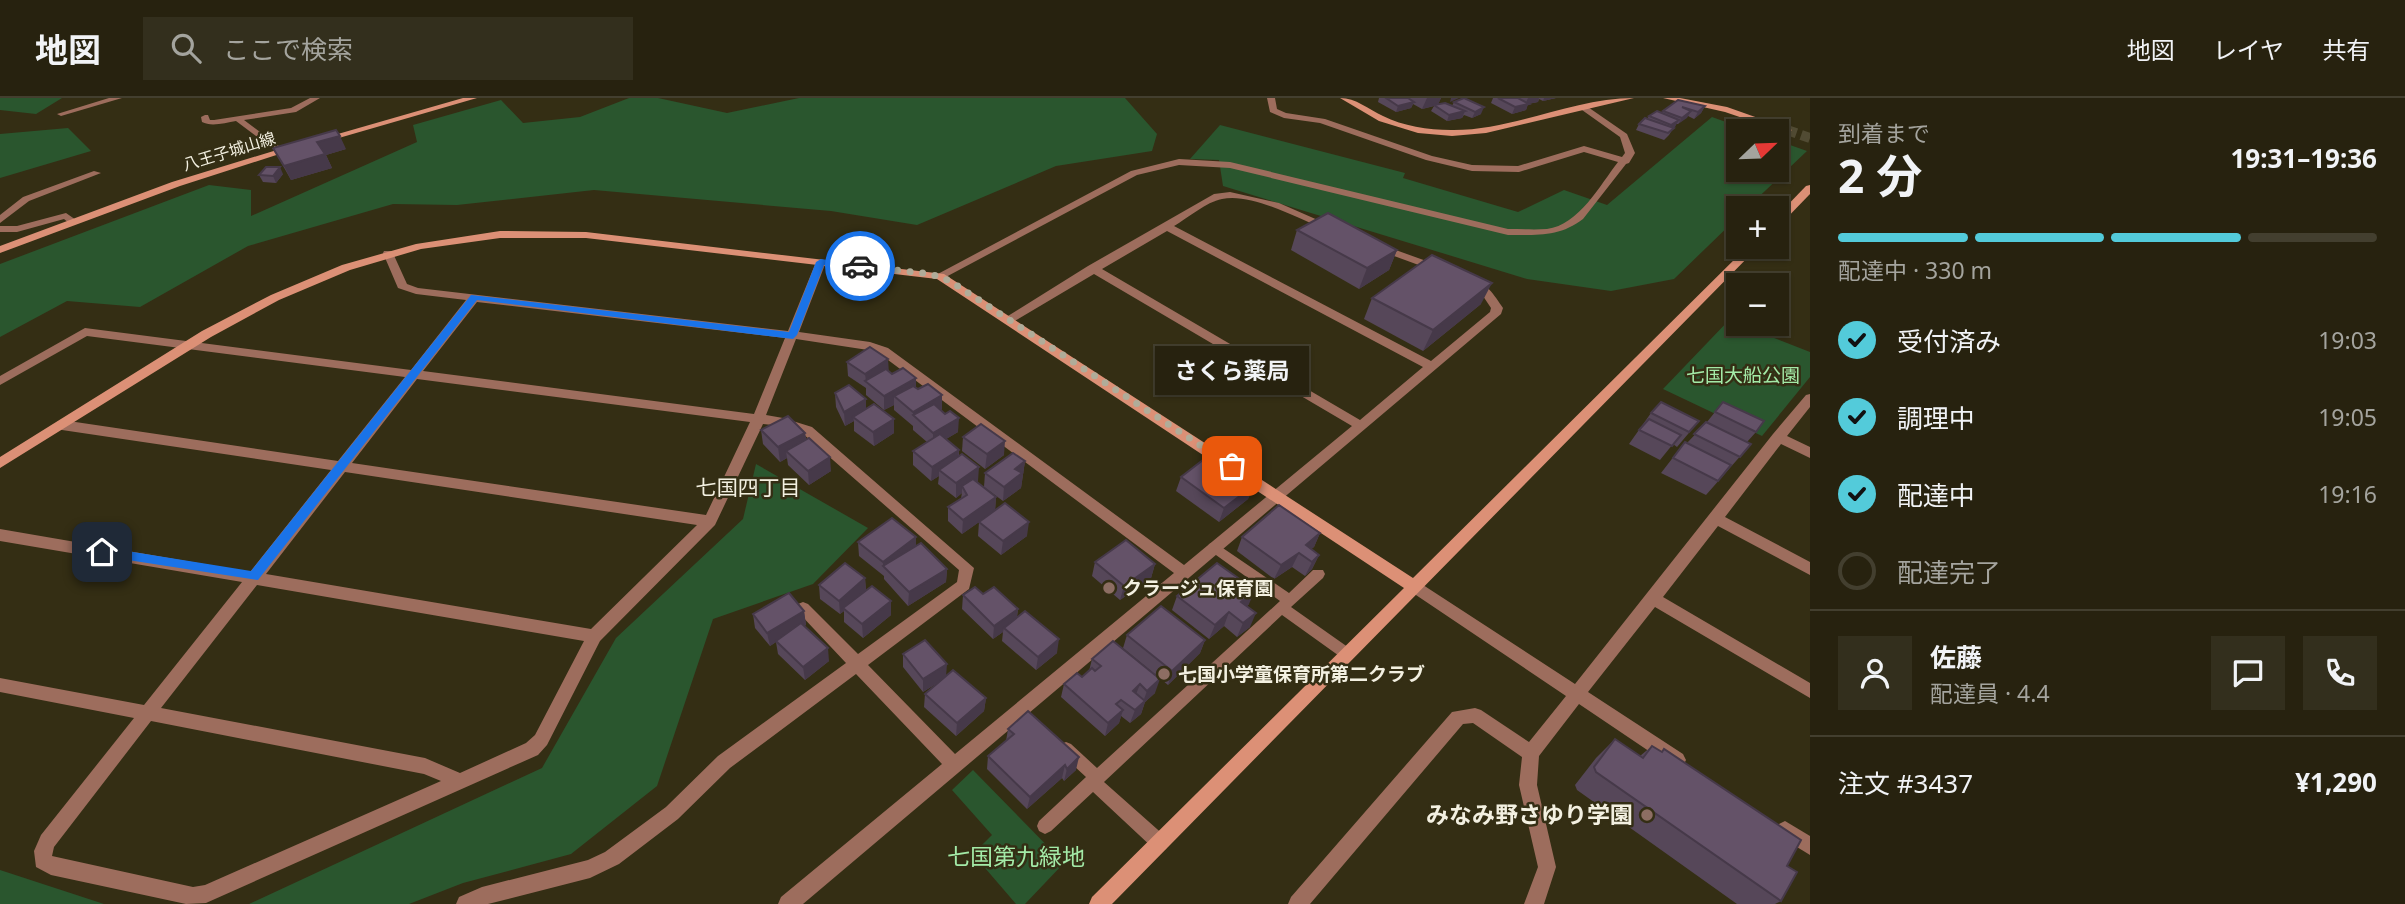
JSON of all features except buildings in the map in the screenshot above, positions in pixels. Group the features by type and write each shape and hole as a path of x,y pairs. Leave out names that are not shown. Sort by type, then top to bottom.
{"street":[{"name":"八王子城山線","path":"0,250 176,184 280,151 473,98"},
{"path":"1271,98 1273,110 1279,114 1322,121 1429,158 1472,168 1519,169 1584,149 1626,161"},
{"path":"1344,98 1371,113 1402,125 1451,133 1493,131 1630,98"},
{"path":"1667,98 1727,110 1754,119"},
{"path":"940,276 1134,173 1169,164 1194,162 1230,165 1495,230 1550,232 1570,224 1626,161 1630,153 1624,136 1585,108"},
{"path":"1789,210 1810,188"},
{"path":"1009,318 1218,196 1229,195 1266,204 1342,233"},
{"path":"1166,226 1432,367"},
{"path":"0,463 190,344 281,293 327,272 388,253 475,236 533,232 586,235 940,276 1009,318 1687,766"},
{"path":"788,904 955,766 1028,714 1183,572 1495,314 1497,308 1485,291 1469,281 1368,242"},
{"path":"388,253 402,286 416,291 793,335 870,346 884,351 1183,572"},
{"path":"1099,904 1741,259"},
{"path":"475,297 339,466 47,841 43,861 51,866 193,896 206,894 532,749 541,740 594,636 710,521 758,420 821,262"},
{"path":"1092,268 1362,426"},
{"path":"0,381 85,332 783,422 807,430 967,568 964,585 724,762 672,813 602,865 482,896 466,904"},
{"path":"1534,904 1547,867 1528,785 1531,753 1575,693 1810,398"},
{"path":"62,425 710,521"},
{"path":"1778,438 1810,453"},
{"path":"1715,518 1810,569"},
{"path":"0,535 254,576 594,636"},
{"path":"1652,598 1810,691"},
{"path":"803,608 955,766"},
{"path":"0,685 425,766 460,782"},
{"path":"1297,904 1458,717 1475,715 1531,753"},
{"path":"1765,817 1810,846"}],"lane":[{"path":"61,114 118,98"},
{"path":"205,117 206,122 293,110 316,98"},
{"path":"238,119 280,151"},
{"path":"0,220 26,199 97,173"},
{"path":"0,229 17,229 66,216 73,222"},
{"path":"1214,547 1347,654"},
{"path":"1045,825 1318,574"},
{"path":"1052,736 1160,842"}],"green space":[{"path":"0,98 62,98 36,114 0,110"},
{"path":"629,98 658,98 727,113 799,98 1125,98 1157,134 1152,151 1056,166 917,225 831,211 594,190 457,205 393,204 248,246 140,307 67,301 0,337 0,264 209,185 251,190 251,216 417,142 413,125 501,100 523,123 580,117"},
{"path":"1712,117 1726,122 1726,182 1774,182 1760,196 1726,196 1726,229 1674,279 1611,291 1527,279 1223,186 1219,160 1190,159 1220,125 1405,173 1403,178 1518,212 1564,190 1607,205"},
{"path":"68,128 91,151 0,178 0,134"},
{"path":"1789,145 1807,151 1789,168"},
{"name":"七国大船公園","path":"1726,323 1726,336 1769,336 1810,352 1810,377 1762,436 1663,389"},
{"path":"756,464 868,528 813,584 713,619 657,786 571,854 463,883 409,904 249,904 542,768 616,638 743,519"},
{"name":"七国第九緑地","path":"973,770 1064,863 1025,904 1016,904 973,854 992,835 952,790"},
{"path":"0,870 104,904 0,904"}],"tunnel":[{"path":"1789,131 1810,138"}],"way so far":[{"path":"860,266 931,274 950,281 1232,466"}],"place":[{"name":"さくら薬局","path":"1232,466"},
{"name":"クラージュ保育園","path":"1109,588"},
{"name":"七国小学童保育所第二クラブ","path":"1164,674"},
{"name":"みなみ野さゆり学園","path":"1647,815"}],"district":[{"name":"七国四丁目","path":"748,488"}],"route":[{"path":"102,552 254,576 475,297 793,335 821,262 860,266"}]}
